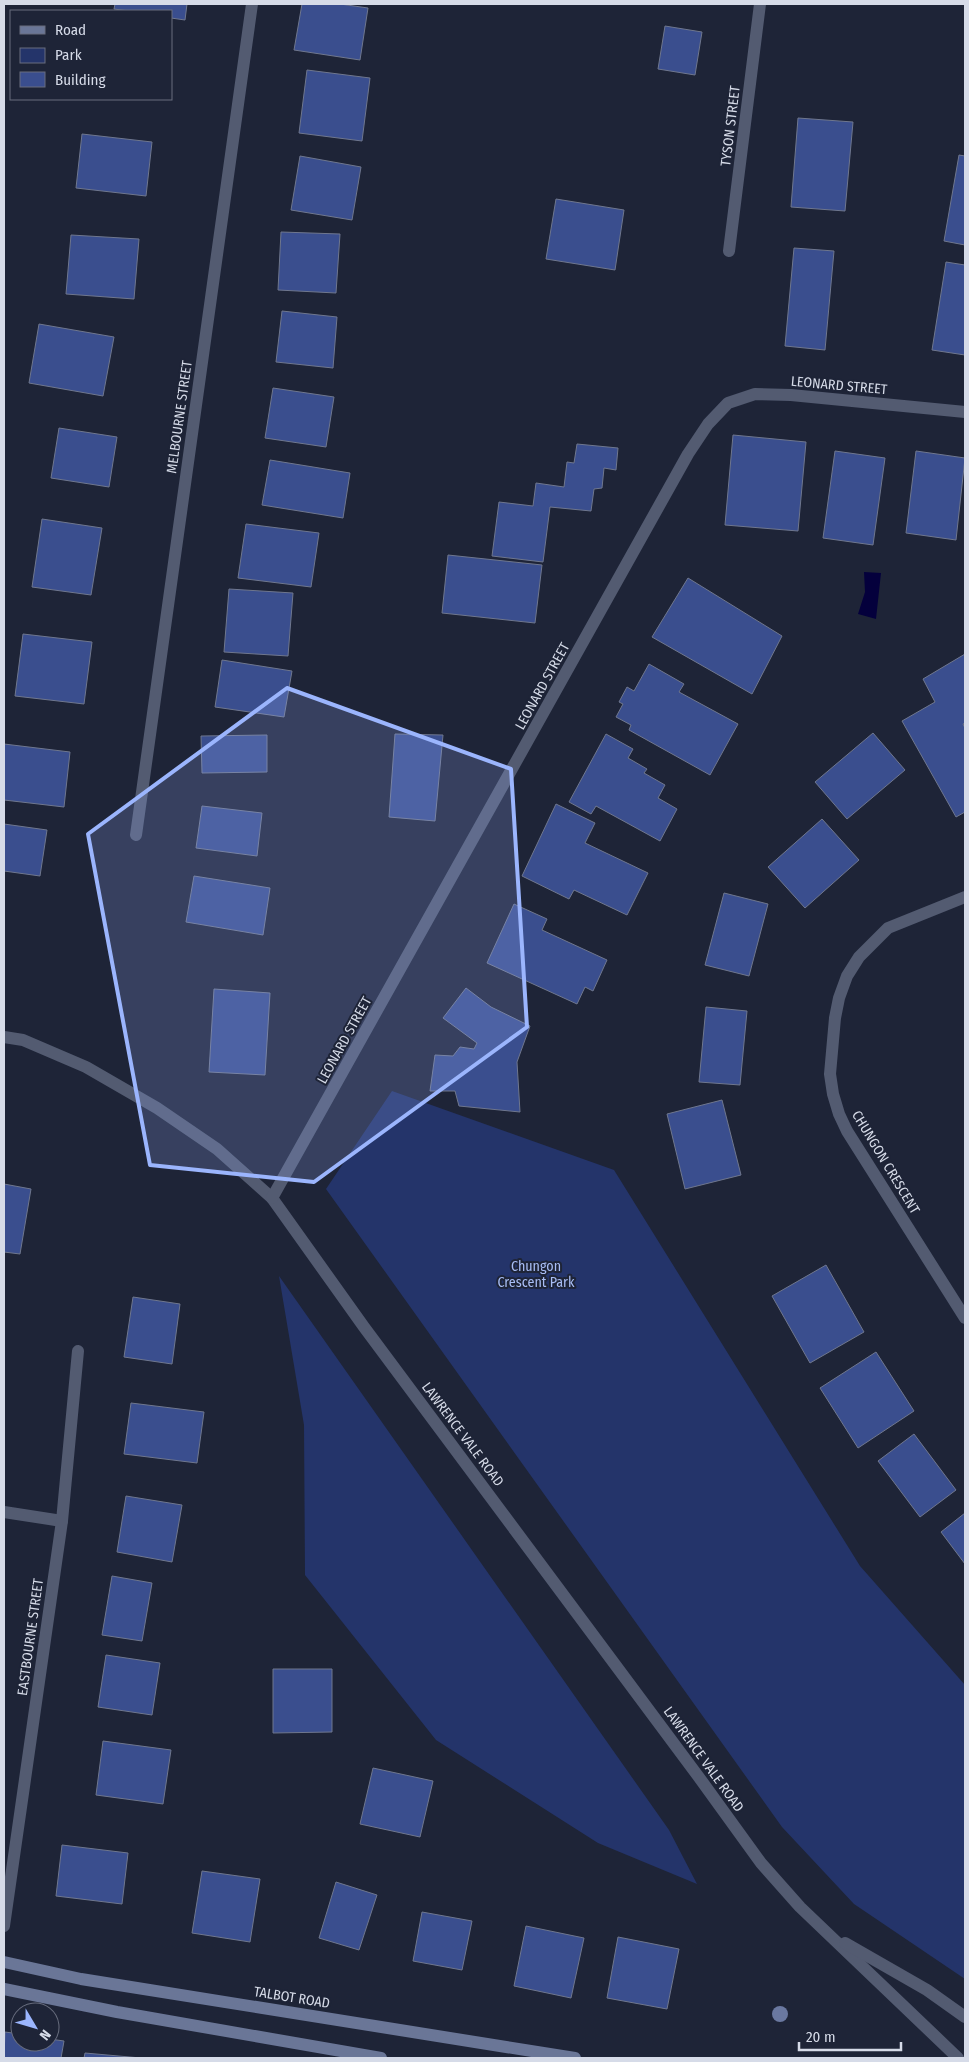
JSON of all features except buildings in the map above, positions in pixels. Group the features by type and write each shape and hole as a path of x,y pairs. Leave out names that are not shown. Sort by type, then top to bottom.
{"main road":[{"name":"TALBOT ROAD","path":"4,1962 81,1979 575,2058"},
{"path":"4,1989 118,2012 381,2058"}],"street":[{"name":"MELBOURNE STREET","path":"136,835 252,4"},
{"name":"TYSON STREET","path":"729,252 760,4"},
{"name":"LEONARD STREET","path":"272,1198 688,454 708,424 728,403 755,394 791,395 965,412"},
{"name":"CHUNGON CRESCENT","path":"965,897 888,928 859,958 847,976 839,998 830,1074 833,1094 847,1131 965,1318"},
{"name":"LAWRENCE VALE ROAD","path":"4,1037 23,1040 86,1067 157,1108 217,1149 272,1198 364,1326 698,1776 760,1863 800,1907 958,2058"},
{"name":"EASTBOURNE STREET","path":"4,1926 62,1521 78,1351"},
{"path":"4,1512 62,1521"},
{"name":"LAWRENCE VALE ROAD","path":"827,1933 926,1990 965,2017"}],"highlighted area":[{"path":"287,688 511,769 527,1027 314,1182 150,1165 88,834"}],"green space":[{"name":"Chungon Crescent Park","path":"392,1091 614,1170 860,1566 965,1685 965,1979 854,1904 782,1827 326,1189"},
{"path":"279,1276 669,1830 697,1884 598,1843 436,1740 305,1575 304,1425"}],"shaded area":[{"path":"864,572 881,573 876,619 858,614 865,592"}]}
